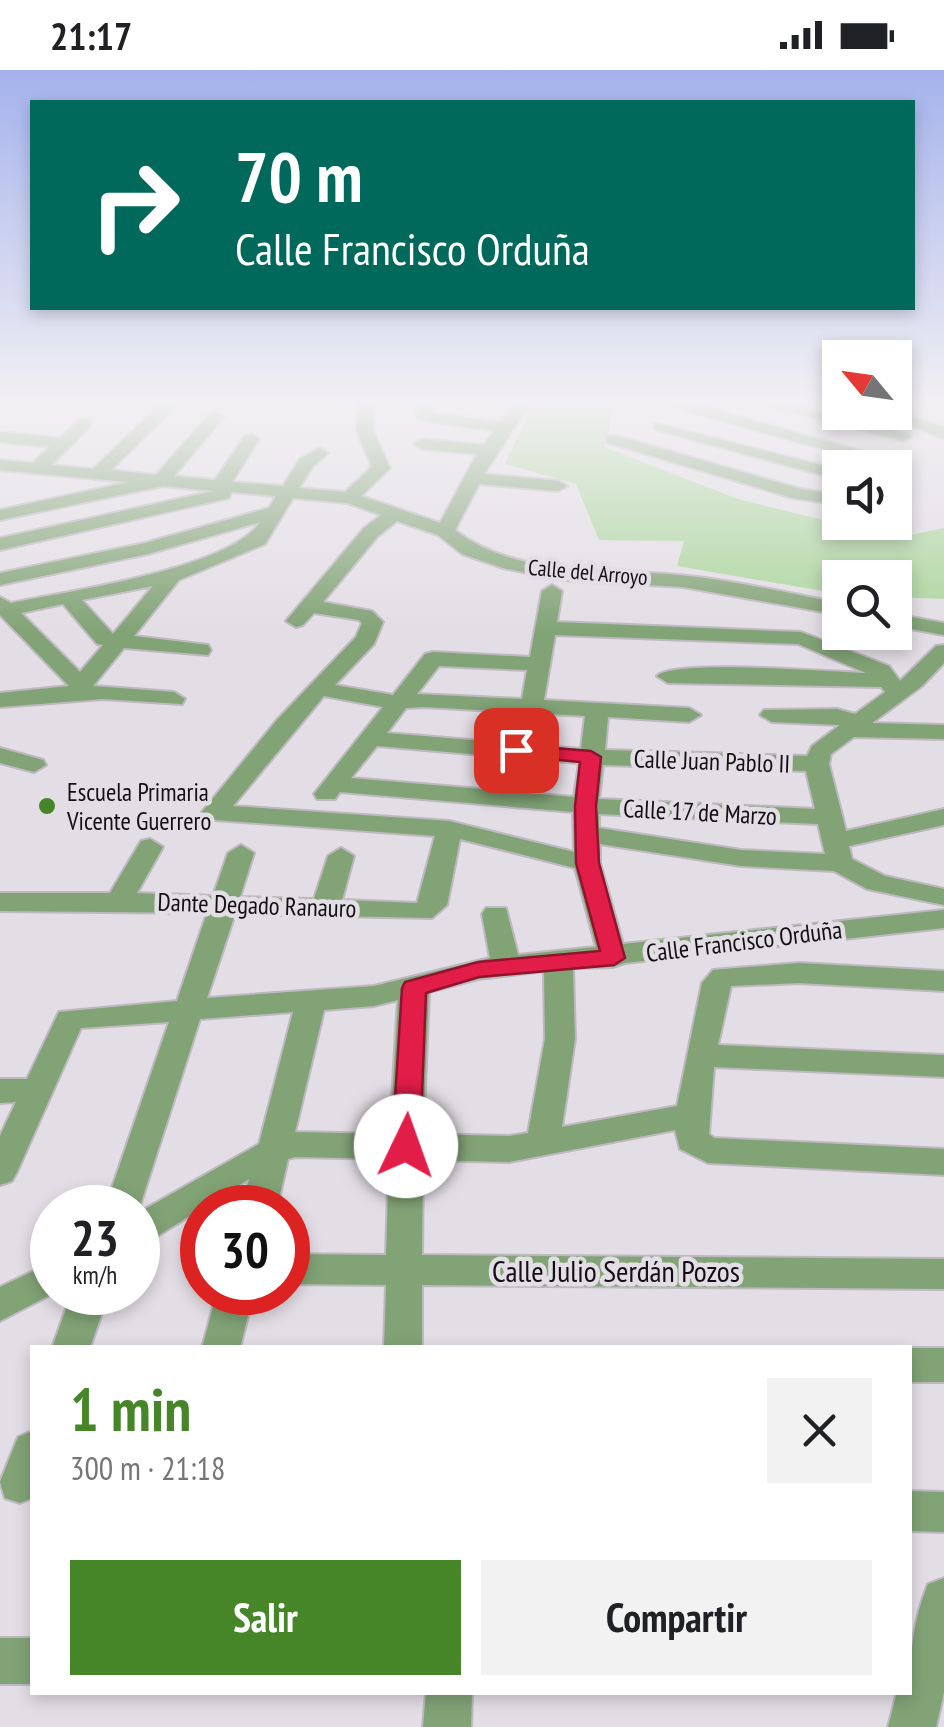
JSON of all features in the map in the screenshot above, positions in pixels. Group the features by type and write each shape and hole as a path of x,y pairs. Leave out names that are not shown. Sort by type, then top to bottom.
{"street":[{"path":"73,477 89,494"},
{"path":"126,477 160,481"},
{"path":"0,515 163,477"},
{"path":"0,544 222,495 233,477"},
{"path":"3,607 172,576 243,548 270,521 297,477"},
{"path":"349,498 371,477"},
{"path":"742,477 822,496"},
{"path":"755,481 761,477"},
{"path":"445,531 472,478 558,486"},
{"name":"Calle del Arroyo","path":"160,481 349,498 445,531 469,550 503,562 562,574 682,581 822,607"},
{"path":"396,512 371,532 303,613 365,616 373,622 366,640 285,725 215,812 449,830 588,863"},
{"path":"0,580 148,548 230,523 270,521"},
{"path":"78,689 172,576"},
{"path":"532,706 552,591"},
{"path":"68,597 100,636 115,642 200,650"},
{"path":"3,607 78,689"},
{"path":"545,628 801,638 881,672 894,687"},
{"path":"912,630 943,647 820,751 817,764 834,841 877,883 944,897"},
{"path":"306,819 395,702 433,659 539,664"},
{"path":"668,676 713,674 894,687"},
{"path":"0,700 78,689 174,700"},
{"path":"321,689 395,702 424,700 689,715"},
{"path":"597,712 586,806 588,863 614,958"},
{"path":"772,714 837,716 854,726 944,732"},
{"name":"Calle Juan Pablo II","path":"368,738 591,757 817,764"},
{"path":"0,755 34,765"},
{"name":"Calle 17 de Marzo","path":"332,784 586,806 834,841"},
{"path":"586,834 741,858 944,817"},
{"name":"Dante Degado Ranauro","path":"0,902 119,901 430,910 449,830"},
{"path":"119,901 150,847"},
{"path":"130,1185 241,853"},
{"path":"326,907 341,856"},
{"path":"496,914 506,966"},
{"name":"Calle Francisco Orduña","path":"38,1090 70,1020 374,996 506,966 614,958 944,920"},
{"path":"543,1144 560,1038 558,963"},
{"path":"944,981 799,973 723,977 700,1055 694,1131 708,1150 944,1162"},
{"path":"403,1345 406,1146 414,988"},
{"path":"265,1185 311,1002"},
{"path":"700,1055 944,1066"},
{"path":"0,1091 38,1090 0,1172"},
{"path":"160,1217 275,1148 310,1144 509,1149 694,1131"},
{"name":"Calle Julio Serdán Pozos","path":"310,1269 944,1274"},
{"path":"0,1305 30,1289"},
{"path":"72,1345 83,1315"},
{"path":"222,1345 230,1315"},
{"path":"912,1365 944,1365"},
{"path":"912,1512 944,1512"},
{"path":"915,1702 944,1600"},
{"path":"0,1661 30,1661"},
{"path":"447,1727 449,1695"}],"green space":[{"path":"552,477 682,477 738,499 822,520 822,540 912,540 912,535 944,528 944,599 912,598 912,560 822,560 822,591 677,566 684,541 599,540 576,484"}],"place":[{"name":"Escuela Primaria Vicente Guerrero","path":"47,806"}],"route":[{"path":"406,1146 414,988 478,970 614,958 588,863 586,806 591,757 516,750"}]}
